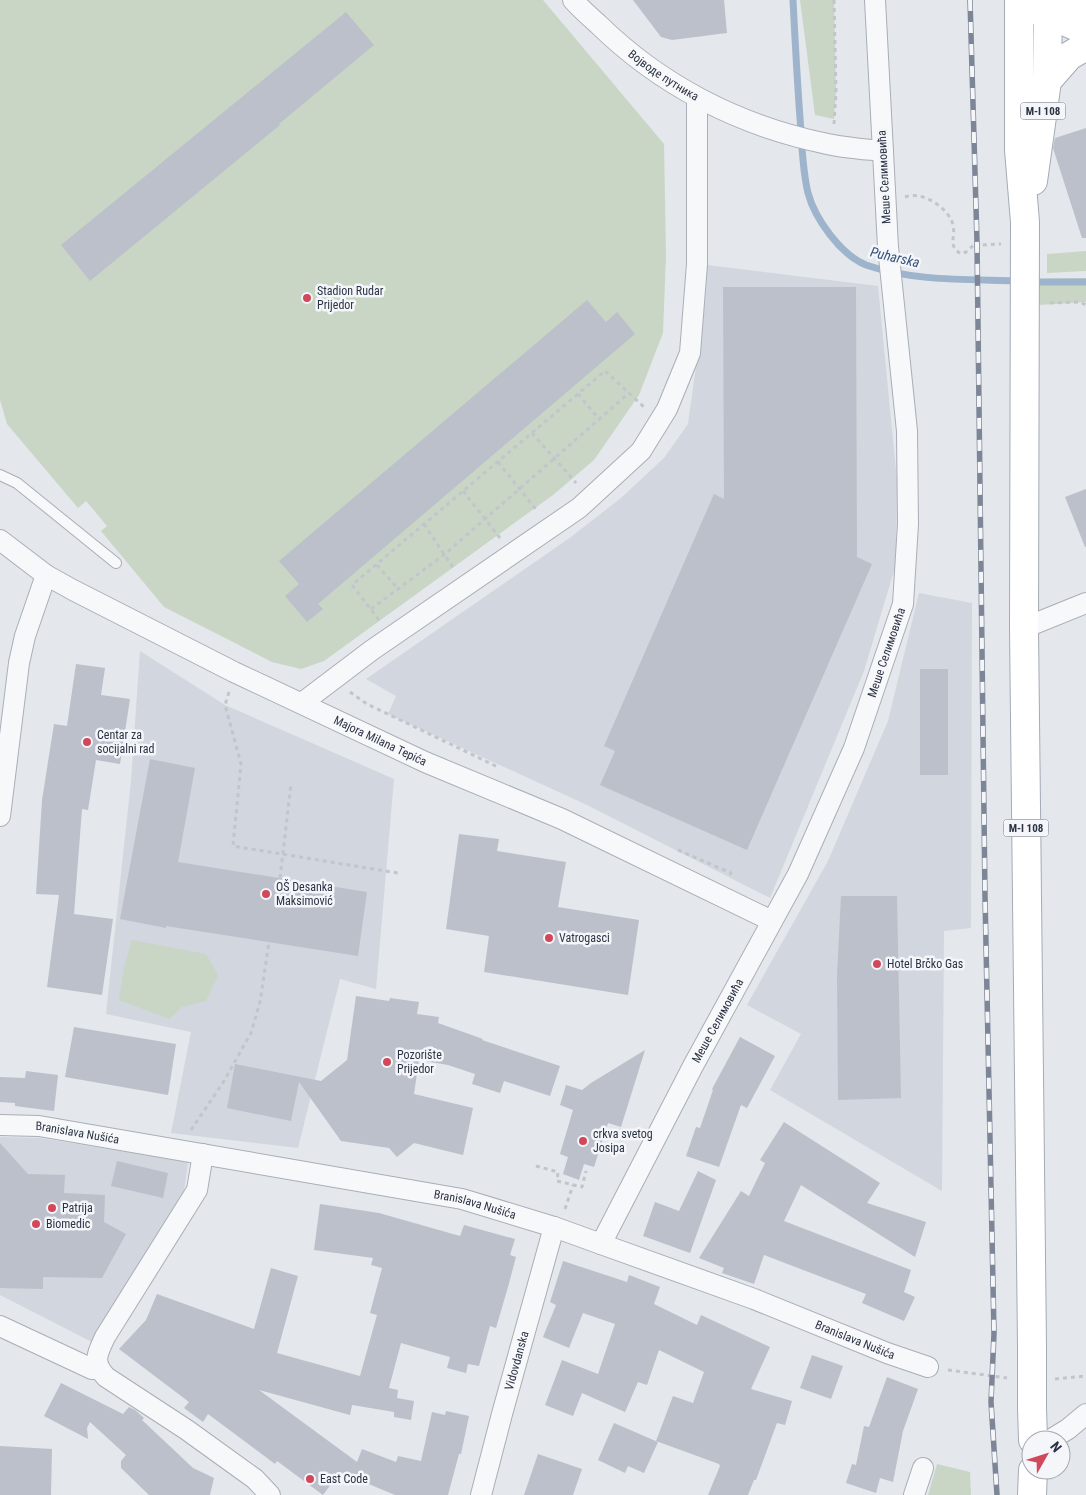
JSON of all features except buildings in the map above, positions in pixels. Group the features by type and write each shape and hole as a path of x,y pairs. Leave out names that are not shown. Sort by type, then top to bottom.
{"main road":[{"path":"1019,5 1065,6 1086,4"},
{"name":"M-I 108","path":"1019,5 1020,150 1025,237 1024,628 1033,1430"},
{"path":"1048,6 1062,20 1086,31"},
{"name":"M-I 108","path":"1025,237 1047,81 1048,6"},
{"path":"1047,81 1069,56 1086,46"},
{"path":"1032,1495 1033,1480"}],"street":[{"name":"Војводе путника","path":"573,0 619,45 665,79 697,98 767,128 827,144 883,151"},
{"name":"Меше Селимовића","path":"601,1244 693,1066 798,874 854,748 903,604 908,524 906,431 888,248 875,0"},
{"path":"302,703 391,636 579,508 641,451 667,409 690,353 697,264 697,98"},
{"name":"Majora Milana Tepića","path":"0,540 46,575 234,672 425,762 562,819 772,921"},
{"path":"0,816 19,663 25,636 46,575"},
{"path":"1024,628 1086,603"},
{"name":"Branislava Nušića","path":"0,1124 39,1126 462,1199 554,1227 754,1299 887,1353 928,1367"},
{"path":"203,1154 198,1190 105,1337 96,1359 98,1369 106,1377 186,1430 255,1480 270,1495"},
{"name":"Vidovdanska","path":"482,1495 502,1414 554,1227"},
{"path":"0,1326 92,1369 98,1369"},
{"path":"1066,1430 1086,1414"},
{"path":"914,1495 923,1468"}],"lane":[{"path":"0,475 17,482 116,563"}],"path":[{"path":"827,144 836,92 834,0"},
{"path":"886,204 911,195 923,196 936,203 953,224 954,250 961,254 977,242 982,245 989,245 1025,237"},
{"path":"1024,315 1047,304 1080,302 1086,305"},
{"path":"391,636 352,585 605,371 659,422"},
{"path":"371,610 445,554 629,393"},
{"path":"578,394 600,420"},
{"path":"532,433 590,498"},
{"path":"498,462 551,527"},
{"path":"464,491 485,519"},
{"path":"424,524 445,554"},
{"path":"377,565 398,589"},
{"path":"234,672 225,705 241,764 232,846 398,873"},
{"path":"280,878 292,784"},
{"path":"178,1150 224,1081 251,1033 260,1002 269,942"},
{"path":"536,1166 558,1172 557,1180 582,1187 586,1171"}],"shaded area":[{"path":"707,265 878,286 897,481 896,564 864,671 770,898 587,805 388,714 396,696 366,679 571,537 621,498 664,458 688,424 706,294"},
{"path":"919,593 972,603 971,928 944,931 942,1191 770,1090 801,1034 747,1005 828,861 888,721"},
{"path":"140,651 225,705 394,779 376,989 340,979 298,1148 171,1133 191,1032 106,1014 131,781"},
{"path":"0,1137 40,1138 188,1162 184,1191 94,1343 0,1295"}],"green space":[{"name":"Stadion Rudar Prijedor","path":"0,0 543,0 664,144 666,255 663,333 639,395 594,460 553,495 324,661 301,669 272,662 164,607 101,531 107,526 86,501 78,508 7,424 0,400"},
{"path":"800,0 834,0 836,91 834,119 815,115"},
{"path":"1086,251 1086,271 1047,273 1047,254"},
{"path":"1086,278 1086,302 1039,305 1039,279"},
{"path":"132,940 206,954 218,975 206,1001 182,1007 169,1019 119,1000 124,967"},
{"path":"937,1464 970,1472 971,1495 928,1495"}],"waterway":[{"name":"Puharska","path":"793,0 804,174 811,203 830,235 847,253 857,260 866,265 885,270 943,279 1021,281"},
{"name":"Puharska","path":"1031,282 1086,282"}],"railway":[{"path":"970,0 977,242 985,896 994,1333 991,1402 997,1495"}],"place":[{"name":"Stadion Rudar Prijedor","path":"307,298"},
{"name":"Centar za socijalni rad","path":"87,742"},
{"name":"OŠ Desanka Maksimović","path":"266,894"},
{"name":"Vatrogasci","path":"549,938"},
{"name":"Hotel Brčko Gas","path":"877,964"},
{"name":"Pozorište Prijedor","path":"387,1062"},
{"name":"crkva svetog Josipa","path":"583,1141"},
{"name":"Patrija","path":"52,1208"},
{"name":"Biomedic","path":"36,1224"},
{"name":"East Code","path":"310,1479"}]}
